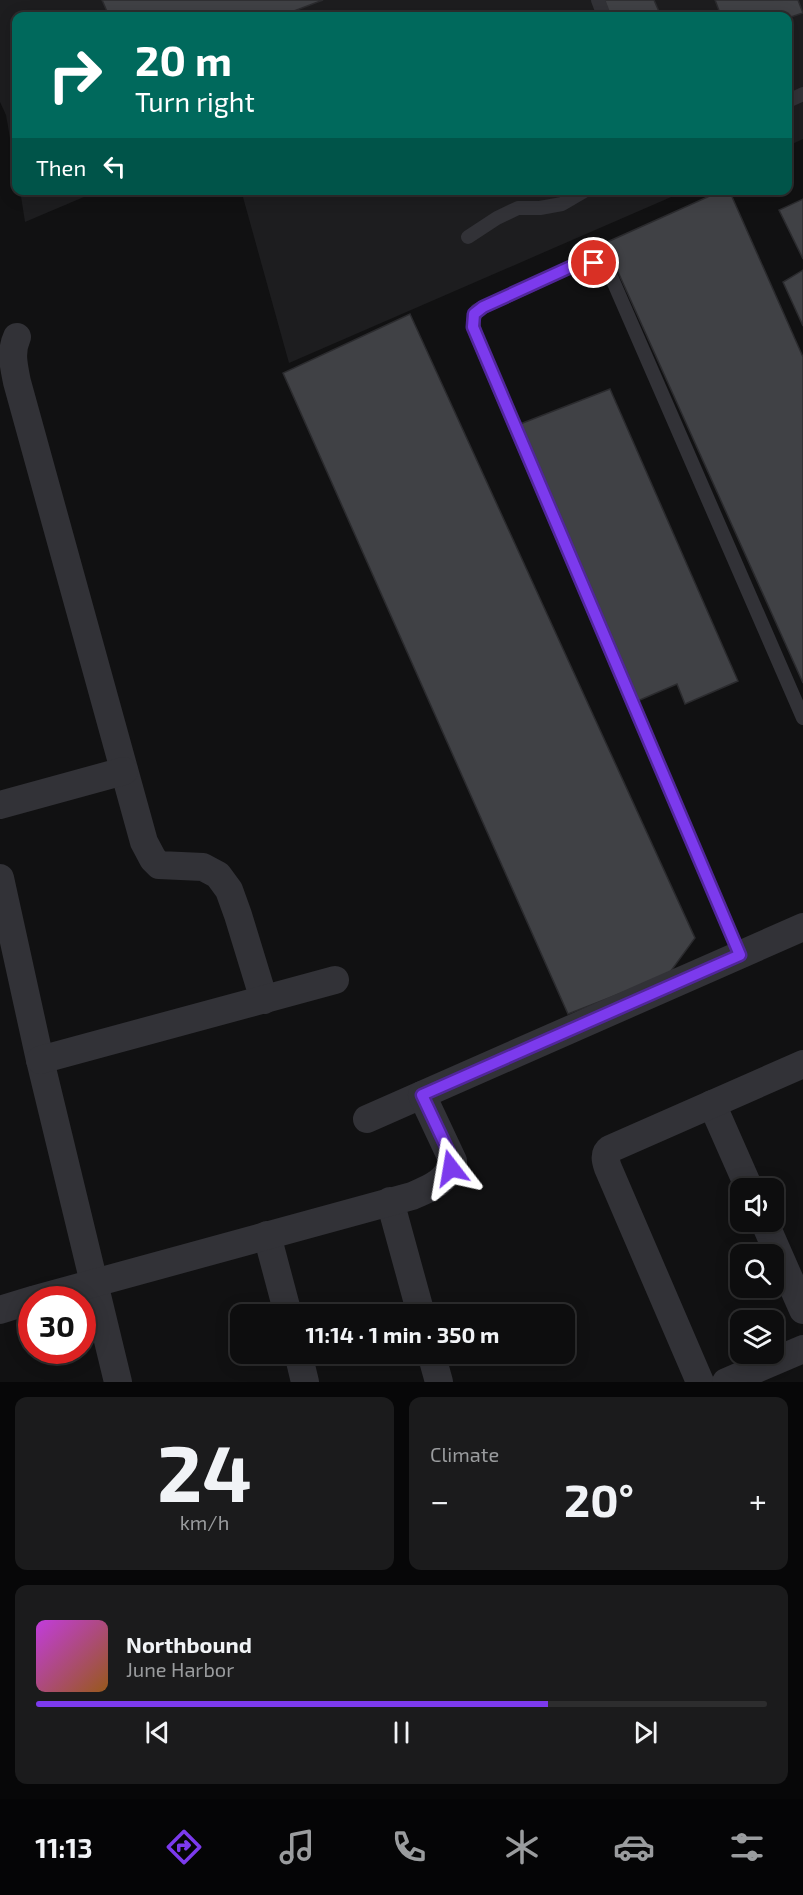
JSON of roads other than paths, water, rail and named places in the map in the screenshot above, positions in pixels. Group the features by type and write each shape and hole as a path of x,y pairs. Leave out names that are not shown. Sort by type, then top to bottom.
{"street":[{"path":"17,337 13,360 17,382 141,834 159,866 203,867 218,876 228,890 238,915 264,1000"},
{"path":"0,805 124,771"},
{"path":"0,878 40,1060 118,1382"},
{"path":"367,1119 803,927"},
{"path":"40,1060 335,980"},
{"path":"700,1382 605,1158 610,1149 803,1064"},
{"path":"80,1286 412,1196 435,1186 448,1173 453,1161 422,1095"},
{"path":"712,1104 745,1178"},
{"path":"390,1201 418,1304"},
{"path":"769,1232 803,1310"},
{"path":"267,1235 285,1304"},
{"path":"0,1310 18,1304"},
{"path":"726,1382 803,1349"},
{"path":"301,1364 305,1382"},
{"path":"434,1364 439,1382"}],"lane":[{"path":"468,237 497,218 518,208 540,208 562,204 577,195"},
{"path":"740,955 475,332 472,321 477,310 577,264 594,263 610,274 803,718"}]}
